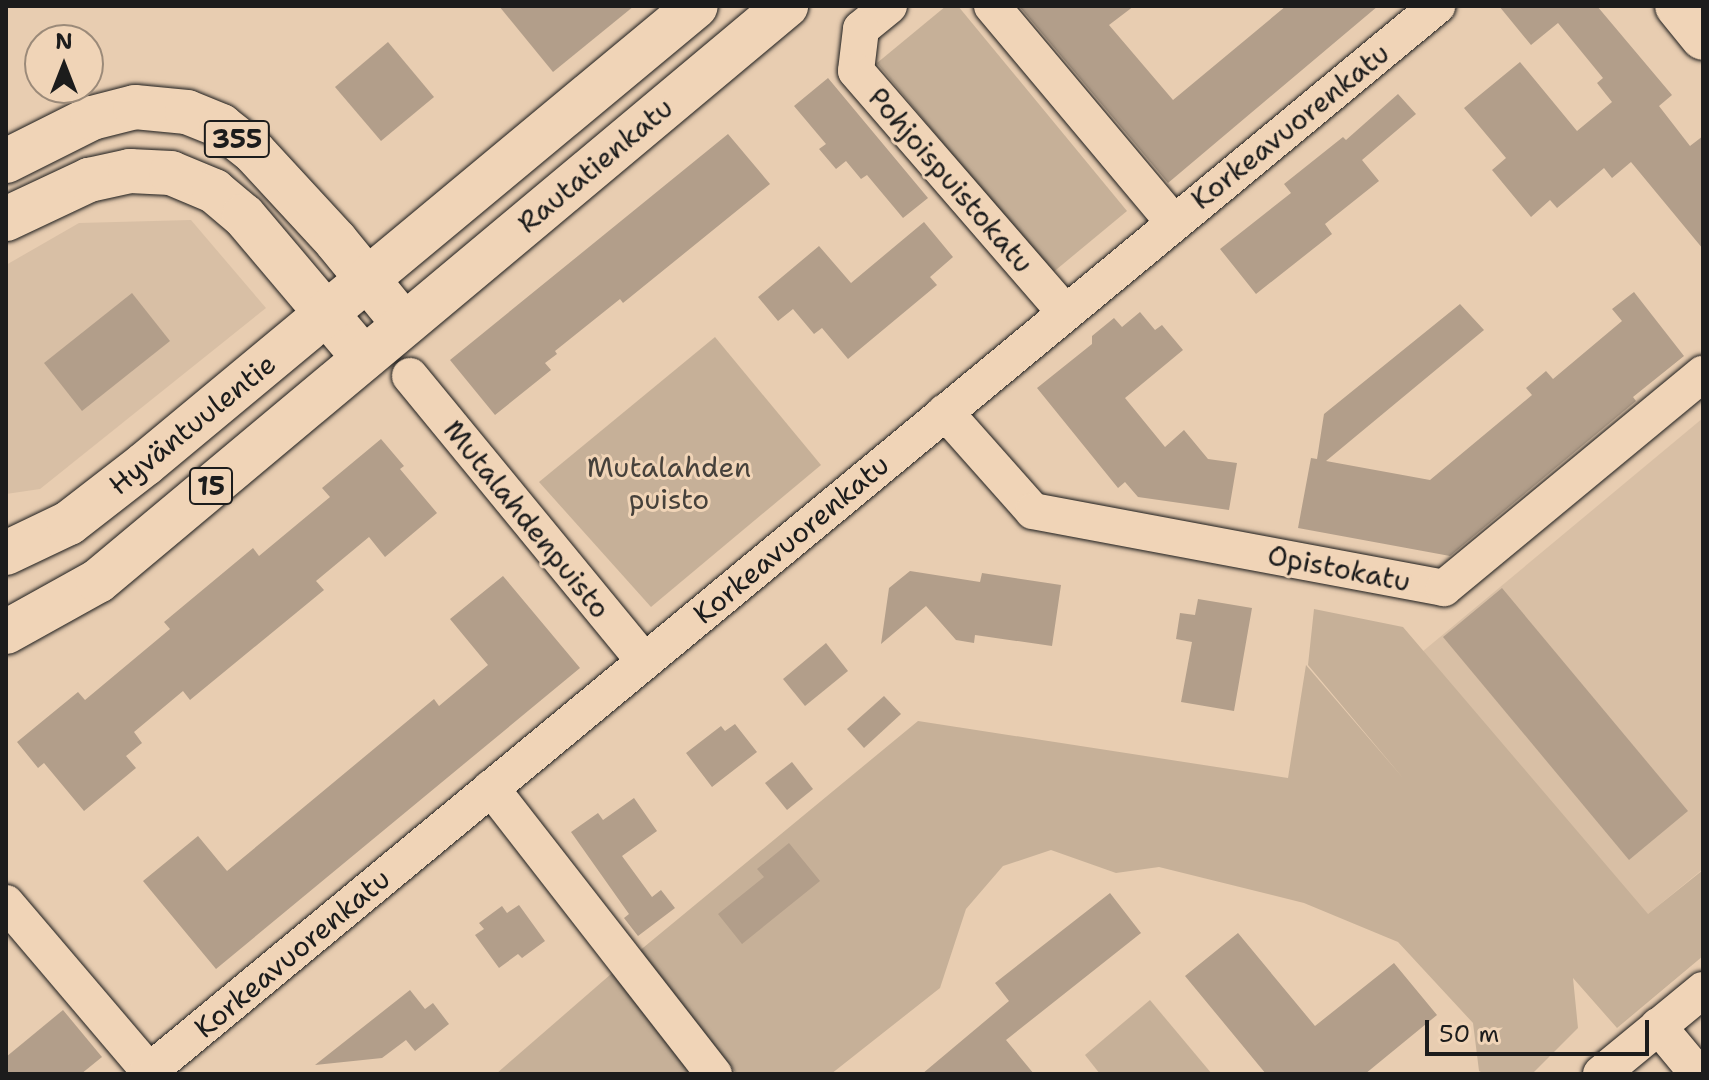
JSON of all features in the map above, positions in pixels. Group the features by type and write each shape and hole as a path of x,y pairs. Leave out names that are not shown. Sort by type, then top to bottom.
{"main road":[{"name":"Rautatienkatu","path":"367,279 696,6"},
{"name":"Rautatienkatu","path":"404,324 786,6"},
{"path":"1677,6 1703,38"},
{"name":"355","path":"6,161 92,118 135,107 187,112 221,126 254,152 404,324"},
{"name":"355","path":"6,219 89,180 130,171 171,173 214,191 244,216 364,358"},
{"name":"Hyväntuulentie","path":"6,553 69,523 367,279"},
{"name":"Hyväntuulentie","path":"6,632 98,581 404,324"}],"street":[{"name":"Pohjoispuistokatu","path":"889,6 861,29 856,71 1065,312"},
{"path":"992,6 1173,222"},
{"name":"Korkeavuorenkatu","path":"147,1073 1437,6"},
{"name":"Opistokatu","path":"945,412 1033,511 1444,588 1703,374"},
{"name":"Mutalahdenpuisto","path":"410,376 644,661"},
{"path":"491,788 714,1074"},
{"path":"6,903 147,1073"},
{"path":"1601,1074 1703,990"},
{"path":"1658,1026 1698,1074"}],"shaded area":[{"path":"191,220 266,308 40,489 6,494 6,265 79,223"},
{"path":"1703,418 1703,869 1647,915 1422,652"}],"green space":[{"path":"946,6 958,6 1127,211 1051,274 877,63"},
{"name":"Mutalahden puisto","path":"715,337 821,465 651,607 539,482"},
{"path":"1314,609 1403,627 1648,914 1703,870 1703,956 1617,1028 1573,978 1578,1028 1532,1074 1485,1074 1479,1071 1473,1023 1398,942 1304,903 1159,867 1116,873 1051,850 1003,866 966,909 940,988 831,1074 737,1074 638,952 918,721 1288,778 1306,665 1403,778 1308,665"},
{"path":"626,961 714,1074 496,1074"},
{"path":"1150,1000 1212,1074 1100,1074 1085,1055"}],"building":[{"path":"499,6 634,6 553,72"},
{"path":"1019,6 1134,6 1109,25 1173,100 1286,6 1378,6 1168,183"},
{"path":"1499,6 1597,6 1672,95 1659,106 1690,146 1703,136 1703,249 1631,162 1612,178 1604,168 1557,208 1550,200 1531,217 1492,170 1506,158 1464,108 1520,62 1577,131 1612,102 1597,83 1603,78 1558,23 1531,45"},
{"path":"388,42 434,97 381,141 335,87"},
{"path":"828,78 928,198 903,218 867,175 861,179 846,161 836,169 819,149 826,144 794,106"},
{"path":"1398,94 1416,114 1362,160 1379,181 1325,224 1332,234 1256,294 1220,249 1291,193 1284,184 1343,137 1346,140"},
{"path":"728,134 770,184 623,303 620,299 555,351 557,354 545,363 551,370 495,415 450,360"},
{"path":"924,222 953,257 930,277 937,285 848,359 822,328 814,334 793,309 778,321 758,297 819,246 851,283"},
{"path":"1634,292 1684,356 1633,397 1636,401 1450,556 1298,528 1311,458 1317,459 1324,414 1460,304 1484,330 1326,461 1430,480 1532,395 1526,388 1546,371 1553,379 1622,321 1612,309"},
{"path":"132,293 170,341 82,411 44,363"},
{"path":"1140,312 1155,330 1162,325 1183,350 1125,398 1165,447 1184,430 1208,459 1237,463 1229,510 1138,497 1125,482 1118,488 1037,388 1092,344 1092,336 1114,318 1122,327"},
{"path":"381,439 404,466 400,469 437,513 385,557 369,537 316,581 324,590 190,700 183,691 134,732 142,743 126,756 136,768 84,811 44,763 38,768 17,742 78,692 85,700 170,629 164,622 253,548 259,556 330,497 322,488"},
{"path":"910,571 980,582 982,573 1061,585 1052,646 975,635 974,643 956,640 926,606 881,644 889,588"},
{"path":"503,576 580,668 216,969 143,881 198,836 227,871 434,699 439,706 488,665 450,619"},
{"path":"1502,588 1688,811 1629,860 1443,637"},
{"path":"1198,599 1252,608 1234,711 1181,702 1192,642 1176,639 1180,613 1195,615"},
{"path":"826,643 848,671 805,706 783,679"},
{"path":"884,696 901,714 864,748 847,729"},
{"path":"735,724 757,752 712,787 686,753 721,726 725,731"},
{"path":"792,762 813,789 787,810 765,783"},
{"path":"634,798 657,831 622,856 652,897 661,890 675,908 638,936 624,918 629,914 571,832 598,813 603,820"},
{"path":"789,843 820,881 742,944 718,914 764,877 757,869"},
{"path":"1110,893 1141,933 1006,1040 1034,1074 922,1074 1009,1001 995,983"},
{"path":"519,905 545,941 522,958 518,954 499,968 475,935 484,929 479,923 502,906 507,913"},
{"path":"1238,933 1315,1026 1394,963 1437,1015 1365,1074 1266,1074 1185,976"},
{"path":"410,990 425,1009 433,1003 449,1024 415,1051 406,1040 382,1058 315,1065"},
{"path":"63,1010 102,1057 81,1074 6,1074 6,1057"}]}
